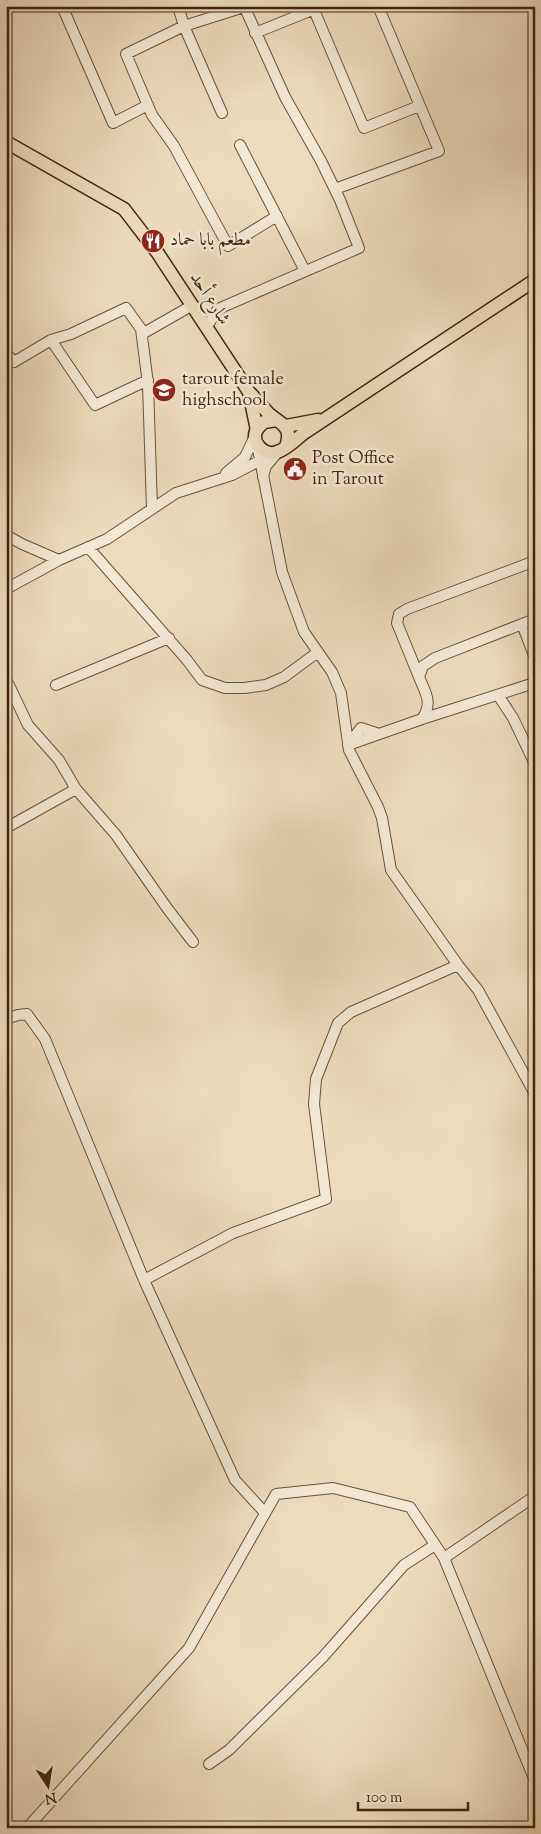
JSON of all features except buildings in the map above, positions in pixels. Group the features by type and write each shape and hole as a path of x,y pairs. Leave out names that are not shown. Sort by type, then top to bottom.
{"main road":[{"name":"شارع أحد","path":"6,142 124,209 157,252 249,392 256,436"},
{"path":"328,418 297,425 264,422 256,436 263,450 278,451 328,418 535,280"},
{"path":"249,392 269,414 282,423 289,435 278,451"}],"street":[{"path":"62,6 113,123 148,105"},
{"path":"178,6 184,26 222,113"},
{"path":"206,328 218,309 359,248 335,189 285,97 244,6 184,26 126,54 152,115 174,146 228,246 277,216"},
{"path":"335,189 439,151 378,6"},
{"path":"255,33 318,8 364,128 419,106"},
{"path":"240,145 306,271"},
{"path":"142,334 191,306"},
{"path":"6,353 14,362 51,340 71,334 126,308 141,329 148,380 152,508"},
{"path":"51,340 95,405 148,380"},
{"path":"221,477 245,458 256,436"},
{"path":"256,436 259,462 282,572 304,632 332,672 341,693 349,750 382,818 391,870 458,965 478,990 535,1094"},
{"path":"6,589 59,560 107,539 176,493 244,470 278,451"},
{"path":"263,478 266,466 278,451"},
{"path":"244,470 263,478"},
{"path":"6,534 22,544 59,560"},
{"path":"88,547 168,638 202,680 225,688 266,685 284,677 318,652"},
{"path":"422,719 428,710 428,699 397,623 399,614 407,609 535,561"},
{"path":"419,677 423,666 435,658 535,619"},
{"path":"522,624 535,658"},
{"path":"56,685 168,638"},
{"path":"6,679 28,725 59,760 76,789 116,835 193,942"},
{"path":"348,745 531,684 535,680"},
{"path":"498,694 513,718 535,764"},
{"path":"6,828 76,789"},
{"path":"144,1280 233,1233 326,1199 314,1104 316,1080 338,1023 351,1012 458,965"},
{"path":"6,1020 18,1015 27,1014 45,1039 144,1280 235,1480 265,1514"},
{"path":"27,1828 189,1648 276,1494 334,1488 410,1507 444,1558 535,1781"},
{"path":"444,1558 535,1496"},
{"path":"209,1764 229,1750 323,1656 404,1565 435,1545"}],"place":[{"name":"مطعم بابا حماد","path":"153,241"},
{"name":"tarout female highschool","path":"164,390"},
{"name":"Post Office in Tarout","path":"295,469"}]}
